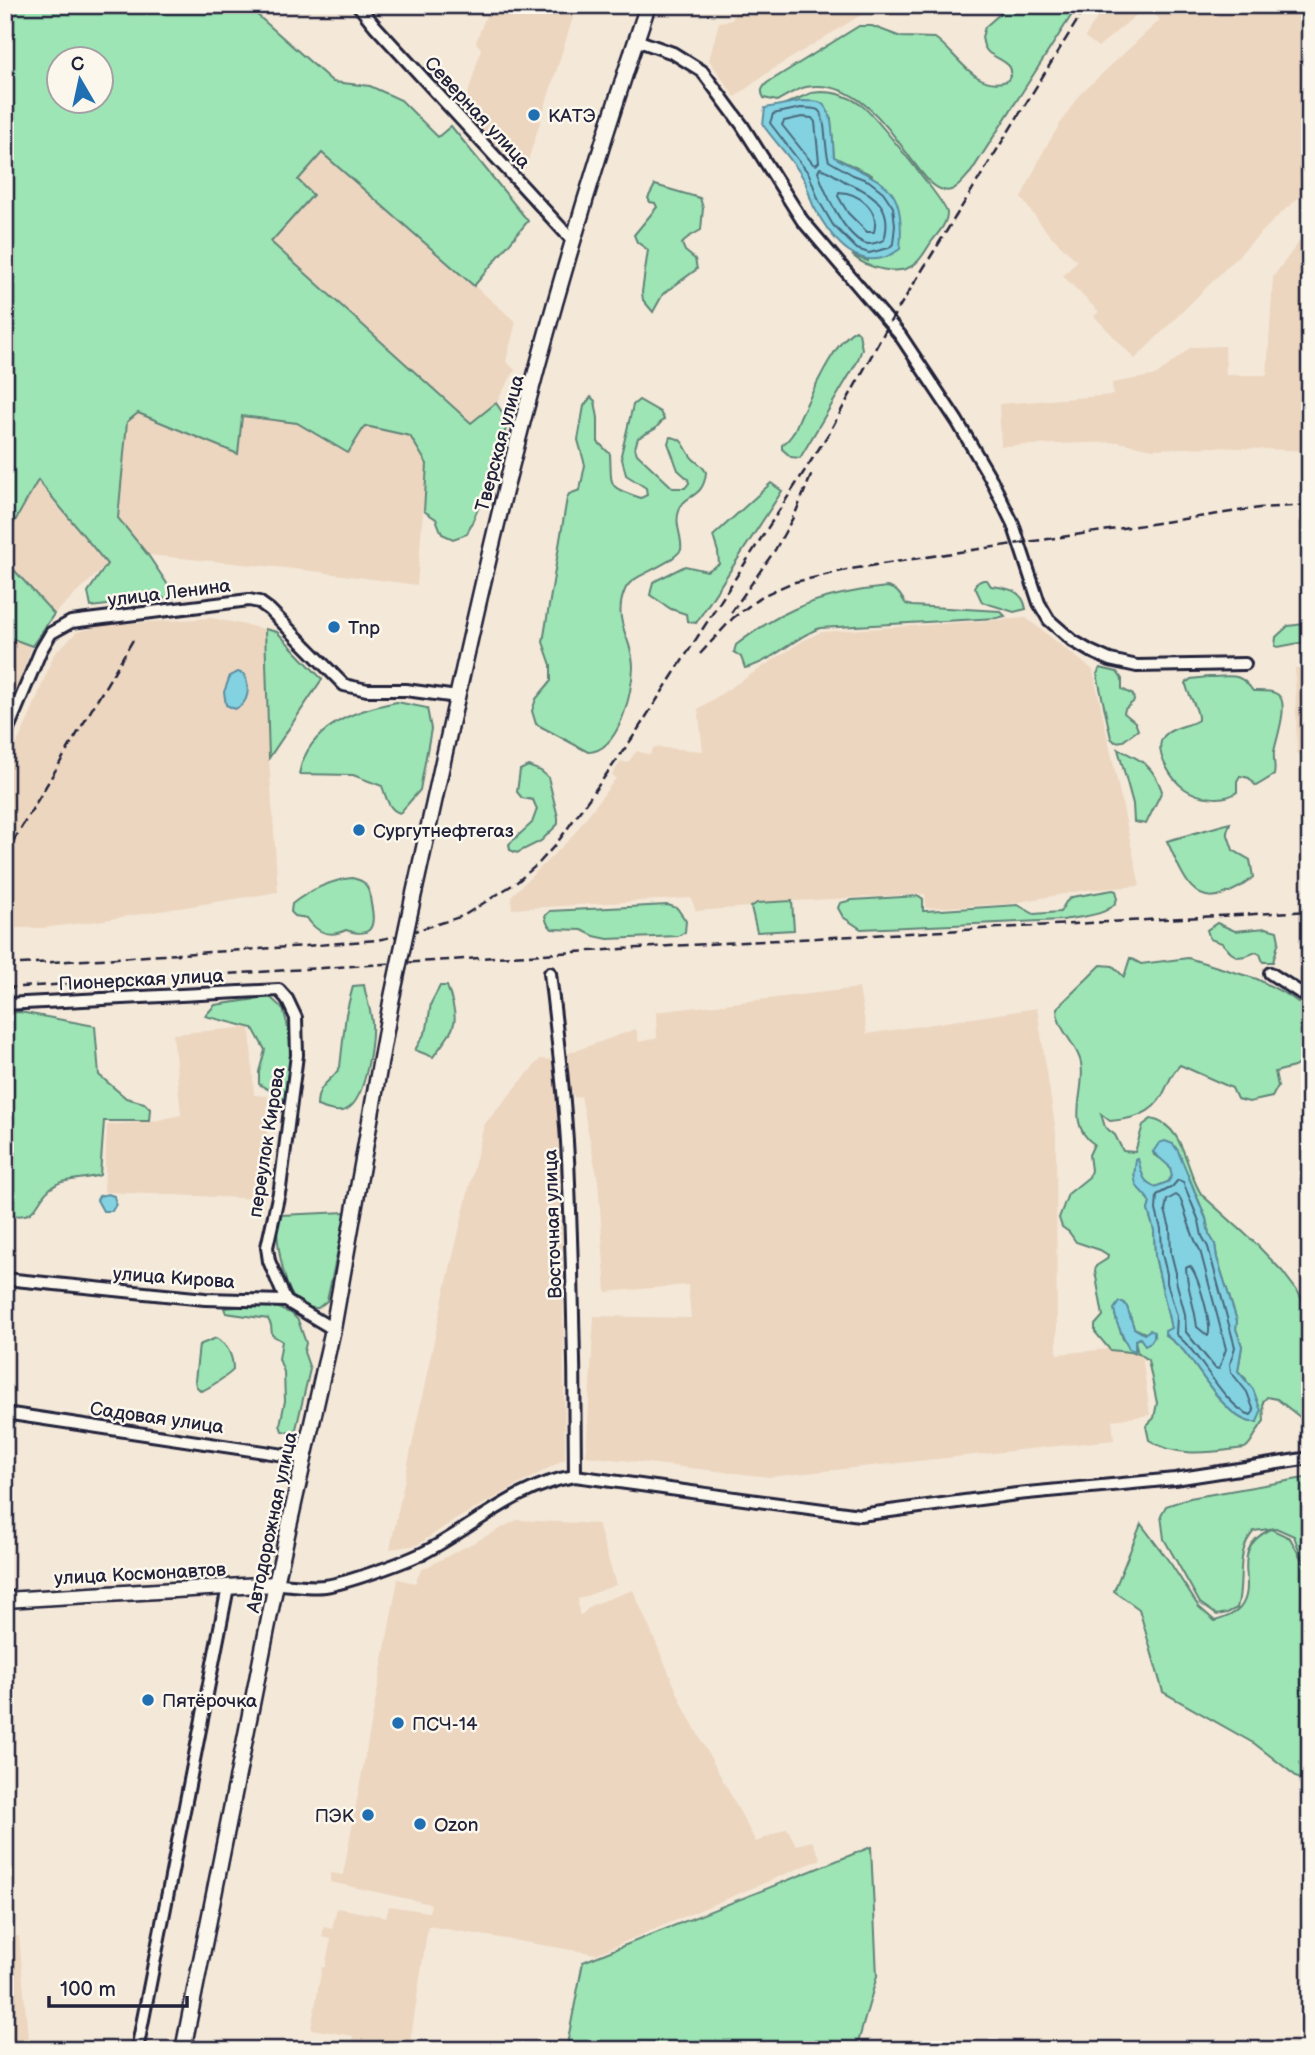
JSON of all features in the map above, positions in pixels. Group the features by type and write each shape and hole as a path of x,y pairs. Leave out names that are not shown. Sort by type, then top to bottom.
{"main road":[{"name":"Тверская улица","path":"391,1002 508,478 573,241 648,5"},
{"name":"Автодорожная улица","path":"183,2050 276,1584 332,1329 391,1002"},
{"name":"улица Космонавтов","path":"5,1600 276,1584"}],"street":[{"name":"Северная улица","path":"358,5 573,241"},
{"path":"636,40 673,53 702,71 742,125 803,220 900,335 957,421 991,479 1013,524 1039,603 1049,620 1073,640 1110,660 1137,666 1245,664"},
{"name":"улица Ленина","path":"5,736 41,650 51,633 59,627 71,622 248,600 260,602 270,610 344,685 368,690 406,690 457,697"},
{"name":"Восточная улица","path":"550,973 562,1078 569,1183 575,1359 575,1476"},
{"path":"1270,973 1310,999"},
{"name":"Пионерская улица","path":"5,1004 279,990"},
{"name":"переулок Кирова","path":"279,990 296,1017 297,1055 280,1188 267,1247 269,1261 286,1301"},
{"name":"улица Кирова","path":"5,1279 205,1299 286,1301 332,1329"},
{"name":"Садовая улица","path":"7,1415 304,1458"},
{"path":"276,1584 325,1586 372,1572 425,1552 503,1504 541,1485 575,1476 860,1515 1017,1494 1175,1479 1310,1458"},
{"name":"Автодорожная улица","path":"137,2050 228,1587"}],"shaded area":[{"path":"490,5 577,5 525,170 512,164 463,111 481,49 476,42"},
{"path":"738,5 869,5 861,15 770,71 735,97 709,60 719,22 732,20"},
{"path":"1105,5 1310,5 1310,188 1280,214 1135,359 1094,316 1099,312 1063,276 1077,261 1047,232 1021,198 1045,148 1078,96 1160,20 1147,6 1098,47 1085,37"},
{"path":"322,153 516,322 506,361 515,370 496,403 471,424 270,242 313,196 298,180"},
{"path":"1310,227 1310,451 1216,447 1153,449 1118,442 1001,446 999,404 1113,395 1112,383 1157,375 1191,347 1225,346 1226,375 1267,375 1273,277"},
{"path":"138,413 237,454 242,416 297,423 348,453 365,426 410,436 427,464 417,585 305,570 148,555 118,519 127,422"},
{"path":"37,479 108,564 54,614 5,560 5,539"},
{"path":"211,618 265,629 267,728 278,892 98,921 42,928 5,928 5,768 29,718 54,654 77,632 104,625"},
{"path":"1026,618 1093,670 1140,886 1086,890 1008,904 926,908 925,894 757,903 751,907 696,911 691,898 512,909 511,896 570,839 616,778 612,775 621,761 627,763 637,751 650,755 654,747 703,751 698,709 804,640 821,632"},
{"path":"5,636 32,646 5,727"},
{"path":"1295,668 1310,669 1310,760 1297,753"},
{"path":"859,988 867,1034 1037,1008 1056,1132 1057,1354 1141,1346 1150,1415 1112,1420 1114,1440 769,1477 586,1456 594,1316 691,1318 688,1285 606,1292 598,1181 581,1096 575,1098 570,1089 566,1054 636,1029 639,1042 657,1038 656,1012"},
{"path":"250,1027 254,1095 268,1096 265,1199 104,1192 107,1125 154,1121 181,1115 173,1034"},
{"path":"540,1059 553,1060 562,1177 565,1459 453,1521 417,1545 390,1549 443,1298 484,1125"},
{"path":"517,1520 598,1524 616,1585 578,1599 579,1614 592,1605 633,1590 685,1710 756,1842 787,1828 796,1845 812,1841 821,1859 596,1954 428,1926 409,2050 350,2050 353,2036 311,2029 322,1967 325,1967 331,1939 322,1937 324,1927 332,1929 337,1908 386,1917 389,1906 429,1912 431,1904 330,1882 331,1873 343,1875 398,1579 415,1583 421,1570"},
{"path":"19,1936 29,2050 5,2050 5,1938"}],"green space":[{"path":"5,5 246,5 333,82 370,86 401,100 438,137 451,126 528,221 474,286 322,153 298,180 313,195 271,242 471,423 496,403 508,421 494,472 467,534 453,539 442,534 436,519 424,511 427,464 410,436 365,426 348,453 297,423 242,416 238,454 138,413 127,422 118,518 148,555 176,597 91,607 88,592 107,564 38,480 5,539"},
{"path":"1002,5 1078,5 971,172 954,189 938,188 925,177 878,117 857,99 834,88 806,87 777,101 763,96 762,90 767,83 859,26 872,26 901,37 935,38 976,76 995,83 1007,81 1010,67 987,51 982,37 985,27 1002,12"},
{"path":"811,93 847,97 861,105 880,124 944,206 947,217 944,225 921,258 909,267 883,270 852,255 868,261 872,175 834,157 831,119 801,101 783,105"},
{"path":"655,185 700,198 703,208 701,230 682,244 685,251 695,259 697,269 663,294 653,312 643,300 642,292 648,250 637,242 634,235 657,207 648,198"},
{"path":"856,330 862,349 857,362 800,458 791,457 782,449 782,445 792,435 818,380 840,344"},
{"path":"591,397 595,401 598,418 598,442 610,454 611,480 616,488 641,498 647,495 646,488 626,475 621,455 633,405 639,400 660,412 664,419 655,429 638,438 635,448 637,454 673,488 685,488 689,483 688,479 678,470 668,443 670,437 675,438 683,443 706,472 702,487 685,501 679,511 677,521 681,550 675,557 634,580 625,590 620,612 632,658 630,692 616,732 599,749 588,752 536,724 532,711 536,699 551,681 551,665 543,642 567,498 569,494 580,490 585,465 578,440 584,406"},
{"path":"771,483 782,491 696,623 687,621 686,614 671,609 650,595 653,582 685,566 707,571 719,564 713,536"},
{"path":"5,560 54,614 32,646 5,636"},
{"path":"987,580 991,586 1009,589 1018,594 1026,609 1014,612 982,602 975,587 976,583"},
{"path":"887,587 897,591 906,604 912,606 1000,611 1005,616 820,628 764,661 745,668 741,657 734,652 736,645 789,611 825,598"},
{"path":"1304,624 1310,627 1310,641 1275,646 1276,637 1288,626"},
{"path":"265,629 277,632 322,679 269,758"},
{"path":"1100,668 1117,672 1122,679 1122,689 1133,695 1134,701 1124,713 1135,722 1138,730 1123,741 1115,742 1111,738 1097,674"},
{"path":"1239,678 1253,691 1275,693 1280,697 1283,708 1274,752 1274,775 1256,786 1249,778 1240,776 1237,792 1219,798 1204,797 1185,789 1169,772 1160,749 1164,736 1176,728 1198,720 1197,710 1186,683 1191,679"},
{"path":"397,702 427,708 431,729 420,790 400,813 390,806 382,786 353,775 299,774 312,744 335,723 365,710"},
{"path":"1118,749 1146,764 1155,775 1162,791 1146,824 1134,822 1133,804"},
{"path":"528,766 548,777 558,824 541,841 517,853 510,850 509,844 532,823 537,809 533,800 522,798 517,792 520,770"},
{"path":"1230,823 1227,832 1233,850 1250,860 1253,877 1228,892 1212,897 1202,895 1187,882 1167,841"},
{"path":"352,878 363,882 369,892 373,919 367,932 346,930 334,934 324,933 307,918 295,916 291,912 292,904 312,891"},
{"path":"1116,891 1117,899 1107,910 1063,920 861,929 843,917 838,908 840,903 852,900 919,896 923,899 923,911 1018,905 1034,914 1060,912 1072,897"},
{"path":"792,901 794,930 757,932 751,907 757,903"},
{"path":"668,905 677,908 686,921 685,932 678,936 608,939 582,930 552,929 545,916 550,911"},
{"path":"1217,923 1235,931 1266,928 1277,931 1279,941 1273,962 1263,962 1260,954 1256,952 1238,957 1222,943 1210,939 1207,930"},
{"path":"1130,958 1141,964 1188,958 1257,979 1288,995 1310,1011 1310,1057 1294,1067 1275,1072 1278,1086 1272,1097 1249,1102 1237,1099 1232,1088 1180,1065 1158,1101 1147,1111 1134,1117 1110,1121 1101,1114 1105,1127 1115,1135 1123,1151 1135,1152 1143,1125 1151,1119 1163,1123 1171,1130 1202,1195 1282,1271 1310,1314 1310,1425 1277,1399 1267,1397 1263,1402 1264,1421 1245,1448 1184,1452 1160,1446 1149,1440 1146,1426 1154,1418 1157,1403 1148,1360 1139,1353 1110,1350 1095,1332 1095,1325 1103,1316 1095,1271 1096,1266 1107,1259 1108,1255 1076,1242 1062,1227 1059,1218 1068,1194 1089,1177 1089,1155 1094,1144 1080,1127 1078,1106 1081,1063 1060,1023 1057,1008 1101,965 1113,966 1124,977","holes":["1173,1144 1215,1244 1242,1346 1238,1371 1246,1379 1257,1422 1246,1421 1225,1405 1182,1349 1165,1335 1171,1328 1155,1256 1154,1230 1148,1210 1150,1203 1136,1181 1135,1171 1136,1165 1144,1180 1155,1187 1168,1182 1172,1176 1170,1168 1153,1152 1157,1148","1127,1307 1134,1328 1154,1337 1146,1345 1140,1338 1135,1340 1137,1350 1123,1339 1115,1315"]},
{"path":"364,985 372,1032 370,1055 360,1092 355,1102 342,1111 317,1106 319,1092 340,1067 346,1014 353,986"},
{"path":"440,986 447,986 455,1017 451,1031 433,1057 415,1050 427,1029 431,1003"},
{"path":"270,997 283,1009 293,1062 289,1098 275,1102 274,1093 259,1084 265,1050 253,1028 205,1016 215,1005"},
{"path":"20,1012 95,1026 99,1075 126,1098 144,1103 150,1109 149,1121 104,1121 100,1175 57,1184 49,1189 32,1212 17,1216 5,1214 5,1013"},
{"path":"346,1212 327,1301 318,1308 302,1305 290,1291 283,1270 277,1218 280,1215"},
{"path":"274,1304 298,1320 306,1343 304,1352 310,1369 296,1429 292,1433 282,1431 280,1425 285,1401 284,1372 279,1359 282,1341 272,1335 268,1319 226,1313 224,1308"},
{"path":"216,1338 229,1352 233,1370 201,1391 195,1381 199,1345"},
{"path":"1310,1477 1310,1787 1255,1744 1163,1692 1139,1609 1114,1591 1141,1524 1199,1607 1215,1621 1232,1614 1240,1608 1245,1598 1250,1547 1258,1537 1271,1529 1290,1538 1304,1564 1294,1536 1276,1528 1254,1531 1242,1558 1237,1608 1217,1615 1200,1603 1164,1539 1161,1515 1166,1506 1190,1498"},
{"path":"871,1847 877,1976 856,2050 566,2050 583,1962"}],"water":[{"path":"801,101 819,102 828,111 834,157 878,181 888,188 895,198 901,227 900,249 886,257 860,257 839,242 821,219 802,176 763,125 765,108"},
{"path":"238,672 244,674 247,694 244,703 235,709 226,705 224,692 230,676"},
{"path":"1165,1141 1173,1144 1178,1151 1215,1244 1242,1346 1238,1371 1253,1389 1261,1411 1257,1422 1246,1420 1225,1405 1182,1349 1165,1334 1165,1331 1171,1328 1155,1256 1154,1230 1148,1210 1150,1203 1137,1186 1134,1175 1138,1159 1143,1175 1150,1185 1155,1187 1168,1182 1172,1176 1170,1167 1153,1152 1159,1143"},
{"path":"99,1196 114,1196 116,1204 112,1211 103,1211 97,1200"},
{"path":"1119,1302 1123,1302 1127,1307 1134,1328 1144,1334 1150,1330 1154,1332 1151,1342 1145,1345 1140,1338 1135,1340 1135,1351 1129,1349 1117,1323 1114,1309"}],"railway":[{"path":"5,965 377,940 463,916 517,882 539,863 557,843 631,740 829,433 890,322 1087,5"},
{"path":"731,613 775,550 795,514 813,471"},
{"path":"700,654 733,618 762,596 791,583 851,569 939,555 1259,508 1310,505"},
{"path":"5,855 133,640"},
{"path":"5,988 670,946 1310,911"}],"place":[{"name":"КАТЭ","path":"534,115"},
{"name":"Tnp","path":"334,627"},
{"name":"Сургутнефтегаз","path":"359,830"},
{"name":"Пятёрочка","path":"148,1700"},
{"name":"ПСЧ-14","path":"398,1723"},
{"name":"ПЭК","path":"368,1815"},
{"name":"Ozon","path":"420,1824"}]}
